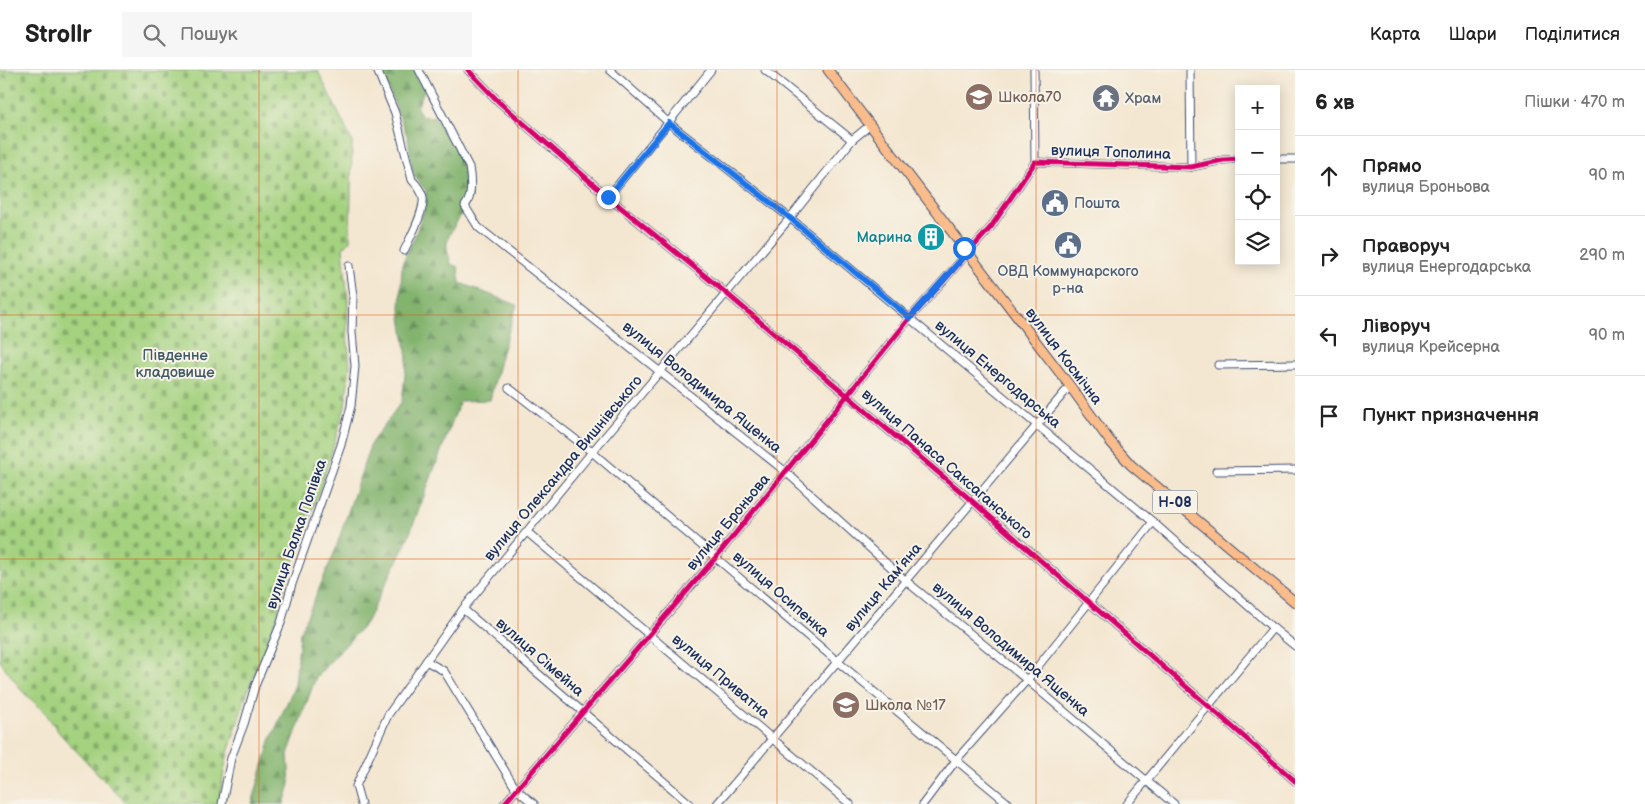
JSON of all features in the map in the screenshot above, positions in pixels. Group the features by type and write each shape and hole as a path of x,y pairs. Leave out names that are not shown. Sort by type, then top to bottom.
{"main road":[{"name":"вулиця Космічна","path":"828,70 1070,386 1109,440 1131,466 1295,602"}],"street":[{"path":"377,70 395,113 412,180 419,188 423,198 421,211 404,251"},
{"name":"вулиця Володимира Ященка","path":"419,70 469,167 470,201 465,206 478,227 786,472 906,581 1174,804"},
{"name":"вулиця Панаса Саксаганського","path":"468,70 498,101 608,197 848,395 1295,781"},
{"name":"вулиця Енергодарська","path":"610,70 669,123 790,218 1037,424 1295,646"},
{"path":"608,197 711,70"},
{"path":"765,70 852,140"},
{"path":"1034,70 1035,162"},
{"path":"1190,70 1191,166"},
{"name":"вулиця Олександра Вишнівського","path":"361,804 356,786 388,715 463,609 592,452 790,218 852,140 869,126"},
{"path":"1280,159 1295,159"},
{"name":"вулиця Тополина","path":"968,252 991,227 1035,162 1191,166 1235,160"},
{"name":"вулиця Броньова","path":"504,804 717,556 910,318 968,252"},
{"name":"вулиця Балка Попівка","path":"222,804 231,758 341,445 351,406 355,366 350,266"},
{"path":"1218,365 1295,364"},
{"name":"вулиця Кам’яна","path":"717,804 1070,386"},
{"name":"вулиця Осипенка","path":"509,388 592,452 717,556 838,662 1009,804"},
{"path":"1216,471 1295,470"},
{"path":"923,804 957,759 1027,680 1153,522"},
{"name":"вулиця Приватна","path":"527,532 850,804"},
{"name":"вулиця Сімейна","path":"463,609 690,804"},
{"path":"1127,804 1273,628"},
{"path":"426,661 444,671 516,789 534,804"}],"green space":[{"name":"Південне кладовище","path":"0,70 318,71 352,141 350,241 343,248 348,301 347,333 350,366 345,407 322,484 286,583 276,620 247,693 227,756 218,804 127,804 60,734 44,711 23,692 0,661"},
{"path":"381,70 416,70 425,88 417,108 422,116 435,117 449,136 460,156 465,179 462,212 448,239 447,249 451,264 458,267 460,283 517,305 502,352 490,400 460,401 407,541 366,623 316,677 288,754 290,784 284,804 252,804 270,741 295,685 300,633 335,551 371,443 402,401 407,358 400,309 402,264 415,236 425,207 426,191 413,174 408,138"}],"cycle path":[{"path":"468,70 498,101 608,197 726,293 972,501 1295,781"},
{"path":"504,804 717,556 910,318 991,227 1035,162 1191,167 1235,159"}],"place":[{"name":"Школа70","path":"979,97"},
{"name":"Храм","path":"1106,98"},
{"name":"Пошта","path":"1055,203"},
{"name":"Марина","path":"931,237"},
{"name":"ОВД Коммунарского р-на","path":"1068,245"},
{"name":"Школа №17","path":"846,705"}],"route":[{"path":"608,197 669,123 790,218 910,318 968,252 964,248"}]}
